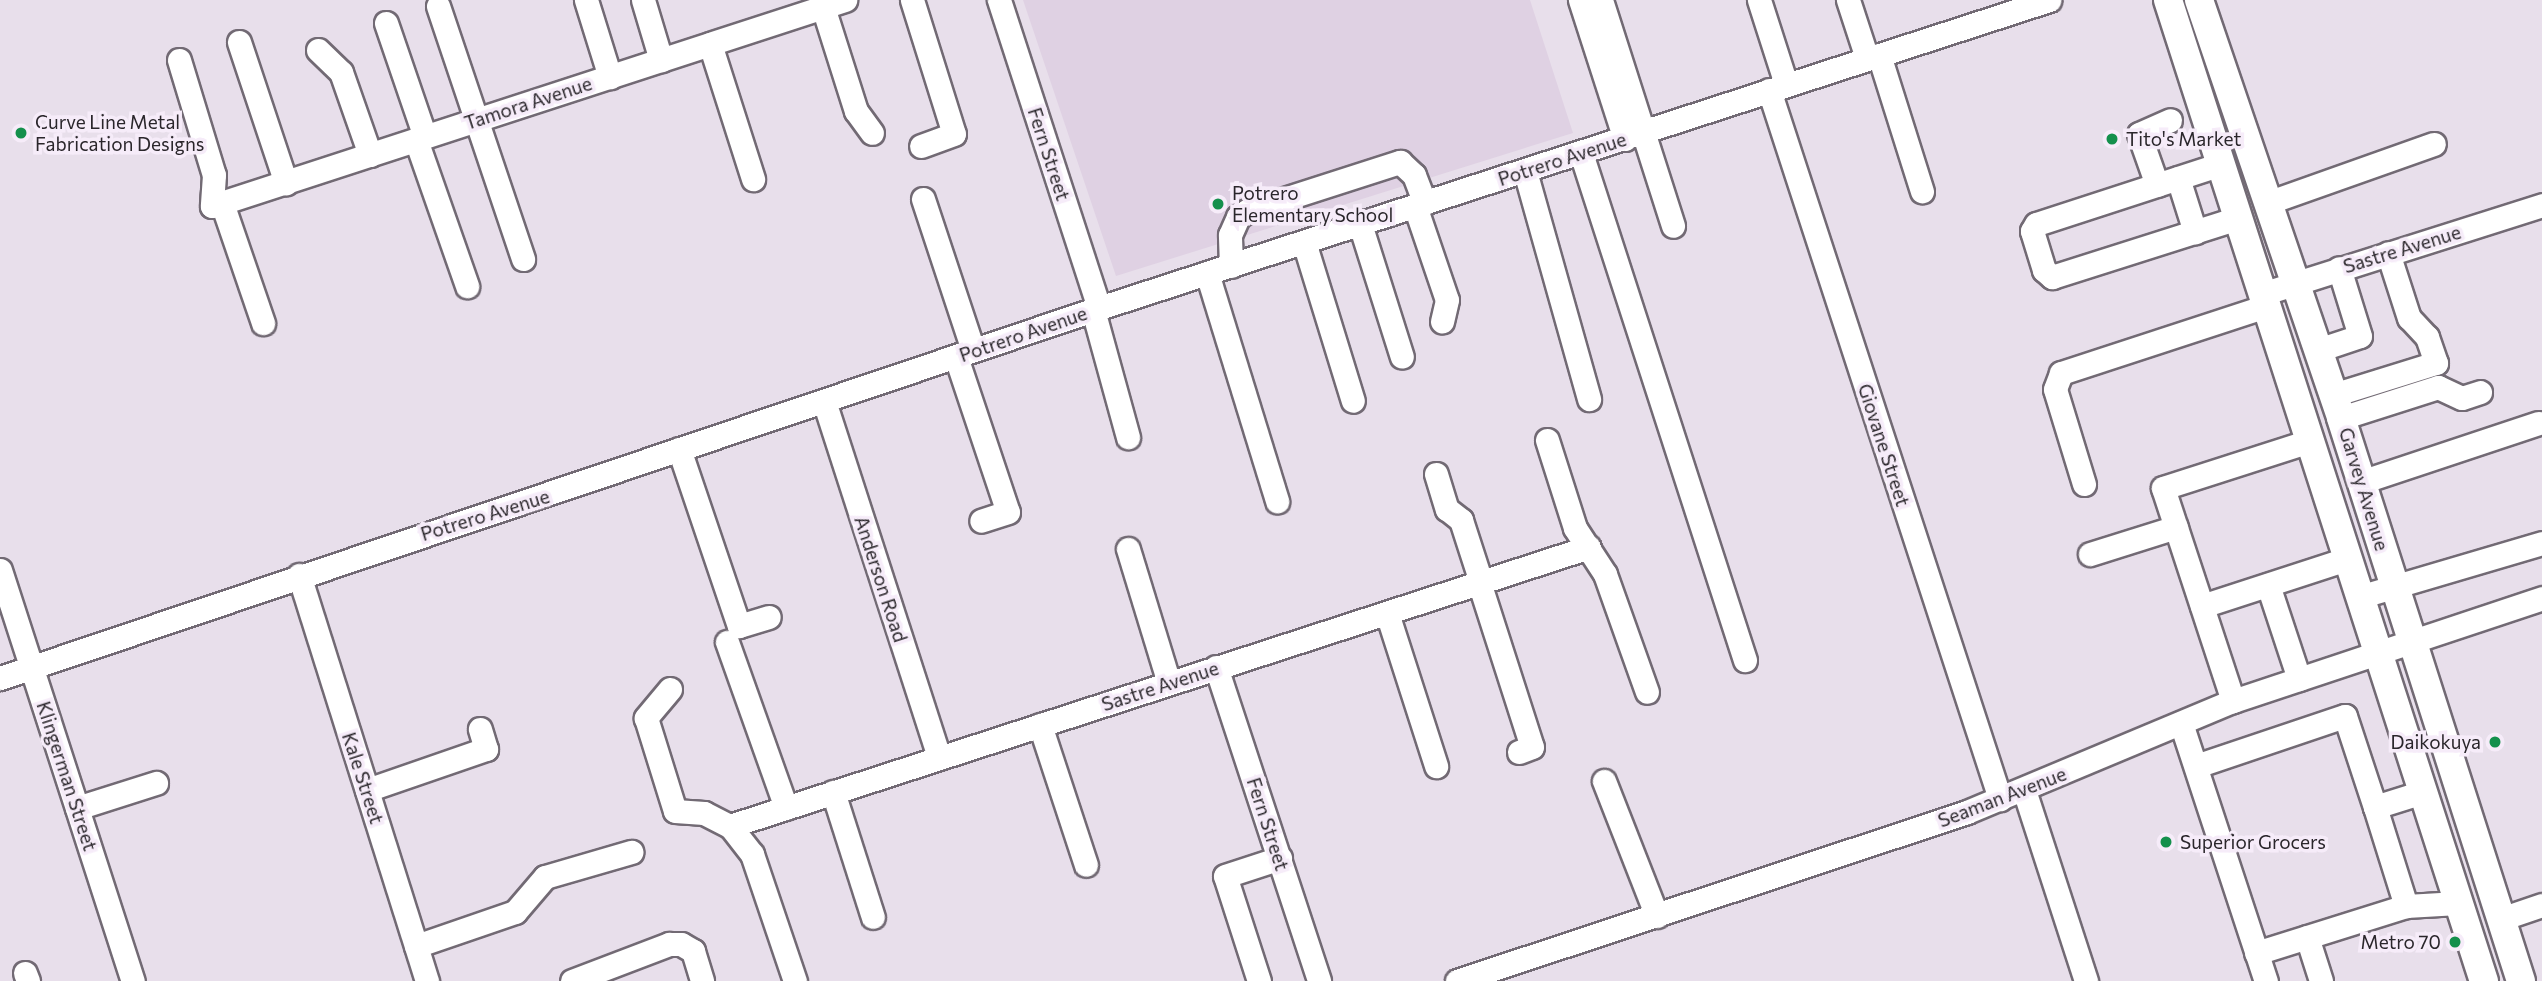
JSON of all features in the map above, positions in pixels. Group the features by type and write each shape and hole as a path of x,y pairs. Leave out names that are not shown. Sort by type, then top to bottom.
{"main road":[{"name":"Garvey Avenue","path":"2168,0 2484,981"},
{"name":"Garvey Avenue","path":"2199,0 2337,407 2521,981"}],"street":[{"path":"586,0 610,77"},
{"path":"643,0 661,60"},
{"name":"Tamora Avenue","path":"217,205 845,0"},
{"path":"912,0 954,134 921,146"},
{"name":"Fern Street","path":"999,0 1096,309 1128,437"},
{"path":"1580,0 1673,226"},
{"path":"1601,0 1634,136"},
{"name":"Giovane Street","path":"1759,0 1777,87 2000,799"},
{"path":"1847,0 1873,56 1922,191"},
{"name":"Potrero Avenue","path":"0,678 299,575 1096,309 2049,0"},
{"path":"438,6 523,260"},
{"path":"822,7 856,111 872,133"},
{"path":"386,23 467,286"},
{"path":"239,42 286,183"},
{"path":"710,44 753,179"},
{"path":"318,50 341,72 370,155"},
{"path":"179,60 214,175 217,205 263,323"},
{"path":"2170,120 2139,134 2195,232"},
{"path":"2267,203 2434,144"},
{"path":"1581,153 1745,660"},
{"path":"1231,265 1230,235 1238,218 1272,202 1400,162 1414,175 1447,300 1442,320"},
{"path":"2221,164 2036,224 2032,231 2044,270 2052,277 2238,218"},
{"path":"1525,171 1589,399"},
{"path":"923,199 1008,512 981,521"},
{"name":"Sastre Avenue","path":"2084,484 2055,389 2062,373 2264,300 2295,284 2339,268 2542,205"},
{"path":"1360,224 1402,357"},
{"path":"1304,242 1353,401"},
{"path":"2337,407 2436,363 2427,337 2409,318 2388,253"},
{"path":"2318,350 2360,336 2339,268"},
{"path":"1206,274 1278,501"},
{"path":"2337,407 2438,387 2462,398 2480,393"},
{"name":"Anderson Road","path":"824,401 939,758"},
{"path":"2361,482 2538,424"},
{"path":"1548,440 1575,527 1605,574 1647,692"},
{"path":"2233,701 2163,488 2309,441"},
{"path":"679,449 739,626 769,617"},
{"path":"1436,474 1447,509 1461,520 1532,747 1519,752"},
{"path":"2090,554 2176,527"},
{"path":"2359,597 2542,543"},
{"name":"Sastre Avenue","path":"730,826 1589,547"},
{"path":"1128,549 1169,683"},
{"path":"2202,606 2347,559"},
{"name":"Kale Street","path":"299,575 427,981"},
{"name":"Klingerman Street","path":"2,580 134,981"},
{"path":"2268,585 2299,679"},
{"name":"Seaman Avenue","path":"1457,981 2000,799 2233,701 2542,598"},
{"path":"1387,612 1436,766"},
{"path":"727,642 786,808"},
{"name":"Fern Street","path":"1216,667 1319,981"},
{"path":"670,689 646,718 675,811 704,813 730,826 752,854 795,981"},
{"path":"2196,766 2345,716 2406,906"},
{"path":"2181,723 2266,981"},
{"path":"1040,725 1086,865"},
{"path":"367,790 486,748 480,729"},
{"path":"1604,781 1657,916"},
{"path":"77,808 156,783"},
{"path":"2024,790 2086,981"},
{"path":"833,792 873,917"},
{"path":"2375,807 2423,792"},
{"path":"730,826 781,981"},
{"path":"416,946 515,912 545,877 631,852"},
{"path":"1259,981 1225,876 1280,858"},
{"path":"2256,953 2406,906 2458,903"},
{"path":"2501,919 2542,905"},
{"path":"2307,937 2321,981"},
{"path":"572,981 669,944 681,944 693,951 702,981"}],"shaded area":[{"name":"Potrero Elementary School","path":"1023,0 1530,0 1573,133 1116,276"}],"place":[{"name":"Curve Line Metal Fabrication Designs","path":"21,133"},
{"name":"Tito's Market","path":"2112,139"},
{"name":"Potrero Elementary School","path":"1218,204"},
{"name":"Daikokuya","path":"2495,742"},
{"name":"Superior Grocers","path":"2166,842"},
{"name":"Metro 70","path":"2455,942"}]}
